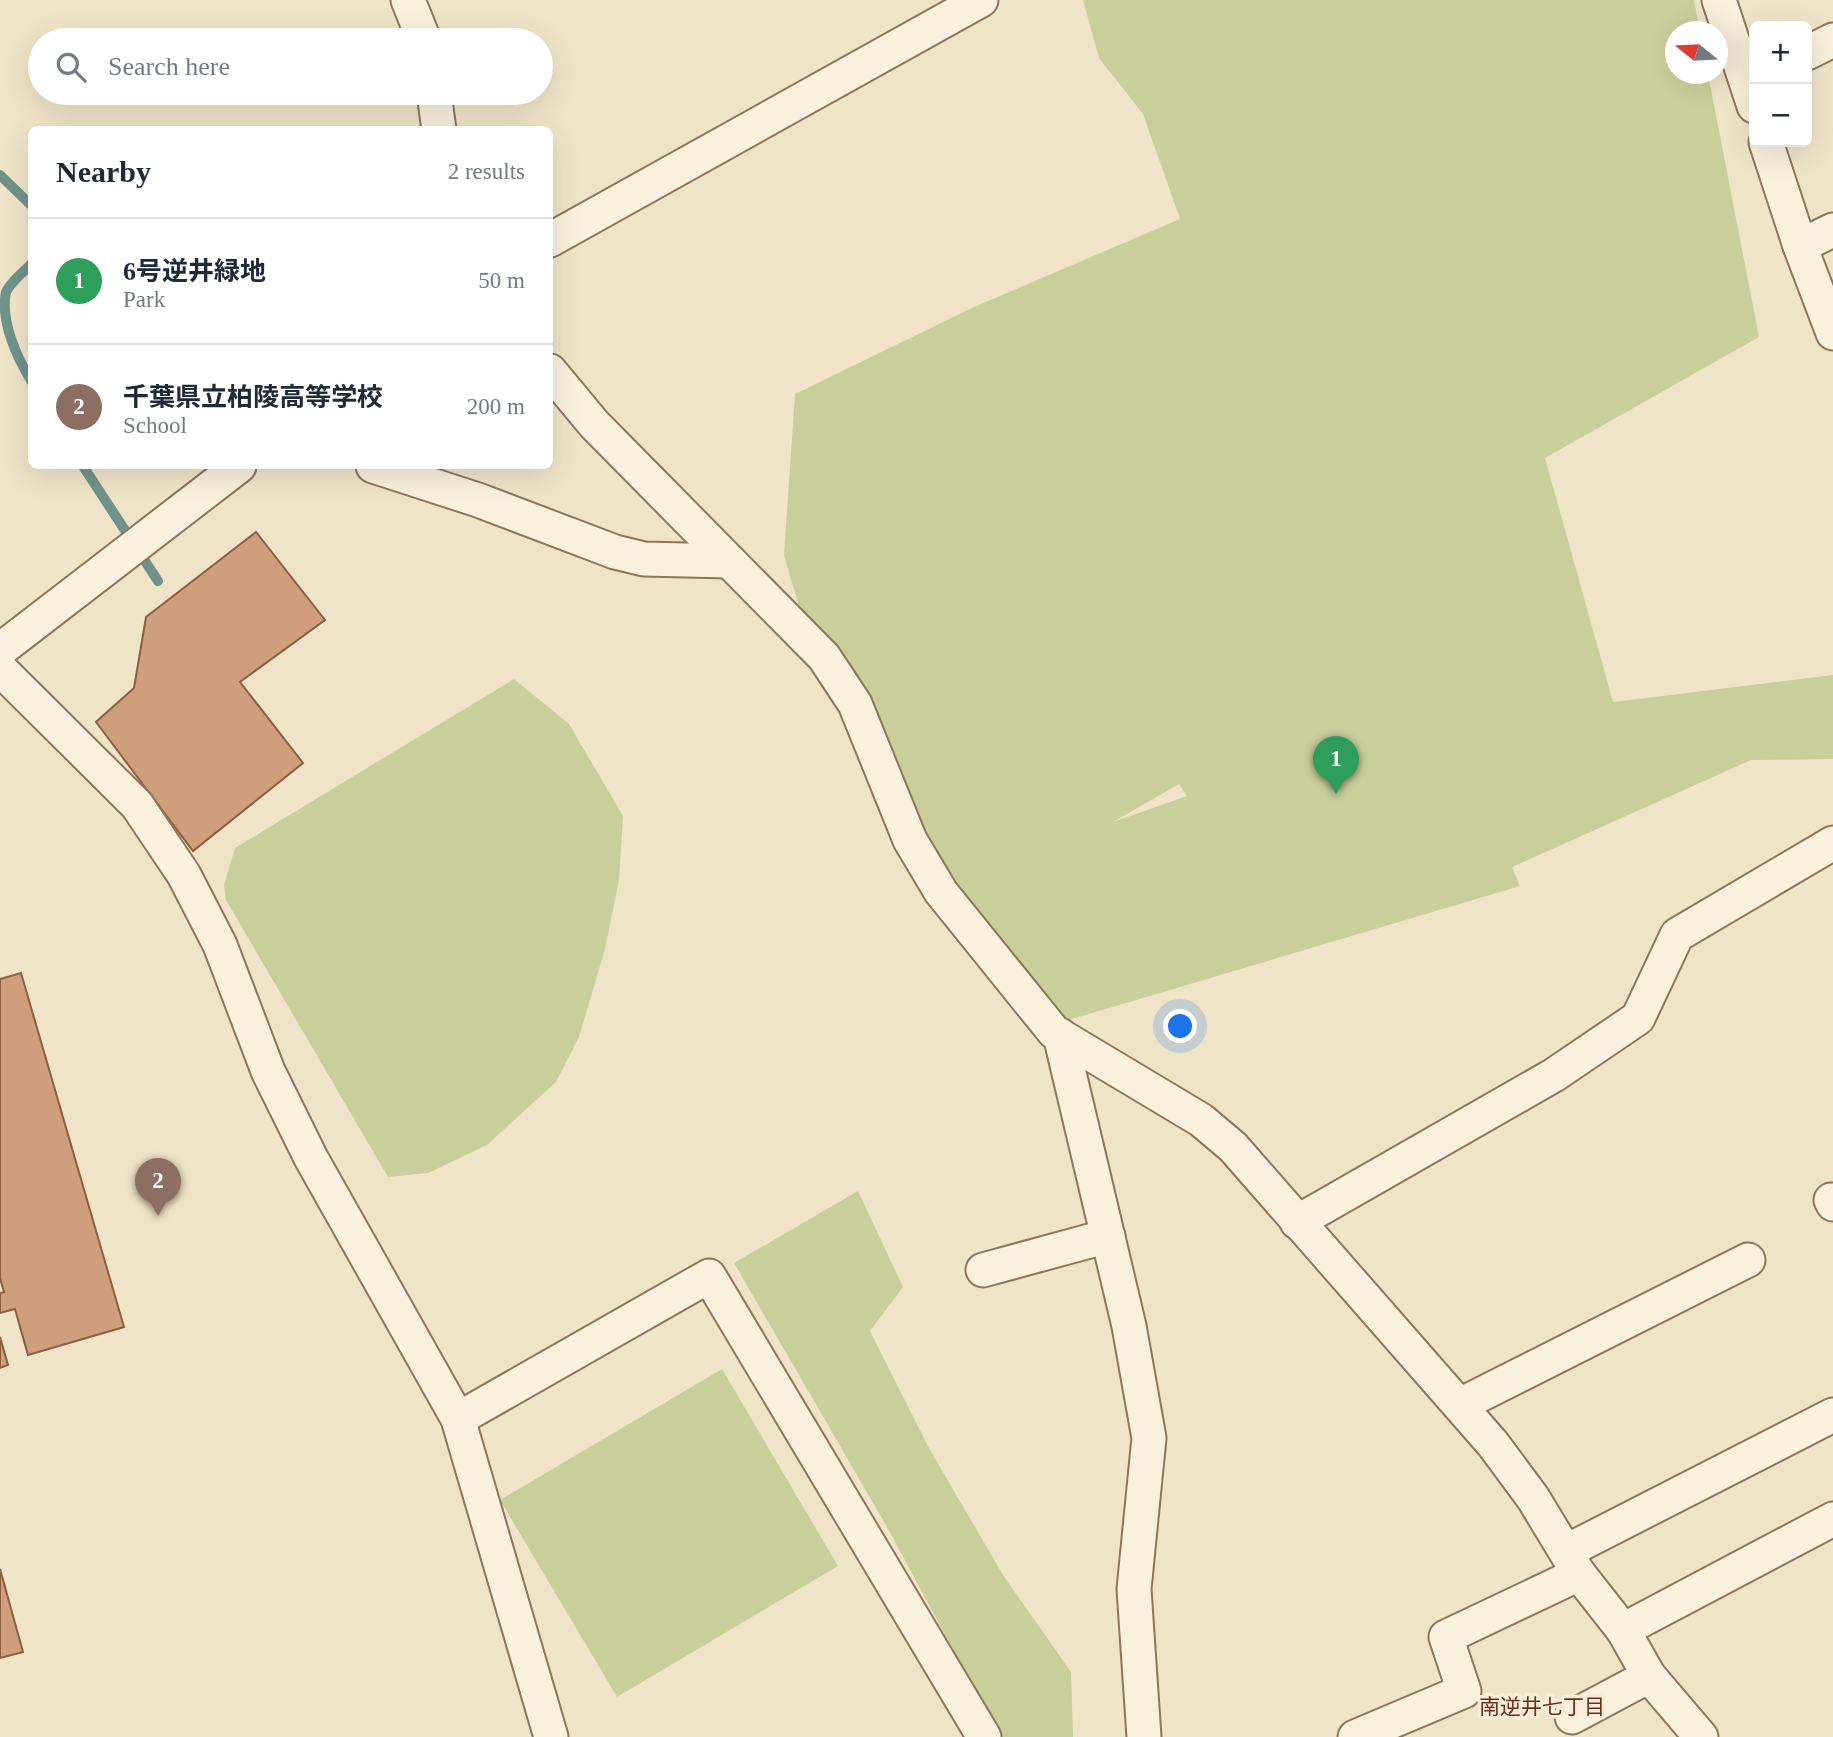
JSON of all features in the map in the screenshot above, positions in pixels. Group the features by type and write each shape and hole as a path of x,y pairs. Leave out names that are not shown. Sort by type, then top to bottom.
{"street":[{"path":"408,0 419,28"},
{"path":"553,238 981,0"},
{"path":"1719,0 1750,84"},
{"path":"1812,50 1833,40"},
{"path":"436,105 438,126"},
{"path":"1768,147 1800,246 1833,333"},
{"path":"1800,246 1833,230"},
{"path":"553,375 594,424 824,657 855,705 910,840 941,892 1054,1032 1201,1120 1233,1147 1501,1454 1573,1562 1623,1630 1649,1676 1701,1737"},
{"path":"0,650 235,469"},
{"path":"382,469 478,500 615,552 644,559 729,561"},
{"path":"0,669 137,805 184,875 220,945 268,1070 311,1158 457,1419 551,1737"},
{"path":"1297,1222 1554,1074 1638,1018 1677,935 1833,843"},
{"path":"1060,1035 1129,1326 1149,1438 1134,1589 1144,1737"},
{"path":"983,1270 1108,1236"},
{"path":"1460,1405 1748,1261"},
{"path":"457,1419 709,1276 984,1737"},
{"path":"1355,1737 1464,1691 1446,1637 1833,1415"},
{"path":"1623,1630 1833,1519"},
{"path":"1572,1717 1649,1676"}],"green space":[{"path":"1083,0 1694,0 1698,21 1665,21 1665,84 1710,84 1759,337 1545,458 1613,702 1833,675 1833,759 1751,760 1512,867 1520,886 1062,1022 946,883 955,879 923,835 802,617 784,555 795,394 974,307 1180,219 1143,114 1099,58","holes":["1179,784 1187,796 1113,822"]},
{"path":"514,679 569,724 623,816 619,880 605,949 579,1037 556,1082 487,1145 428,1173 388,1177 226,900 224,885 235,848"},
{"path":"858,1191 903,1287 870,1331 930,1450 1003,1575 1071,1672 1073,1737 1000,1737 887,1527 734,1263"},
{"path":"722,1369 838,1566 617,1697 500,1500"}],"building":[{"path":"256,532 325,620 240,682 303,763 193,851 96,722 134,688 146,617"},
{"path":"21,973 124,1327 28,1355 15,1309 0,1313 0,1293 4,1292 0,1278 0,979"},
{"path":"0,1337 8,1365 0,1368"},
{"path":"0,1569 23,1652 0,1658"}],"waterway":[{"path":"0,175 28,202"},
{"path":"28,267 8,288 5,303 11,339 28,375"},
{"path":"85,469 158,581"}],"place":[{"name":"6号逆井緑地","path":"1336,794"},
{"name":"千葉県立柏陵高等学校","path":"158,1216"}],"district":[{"name":"南逆井七丁目","path":"1542,1707"}]}
